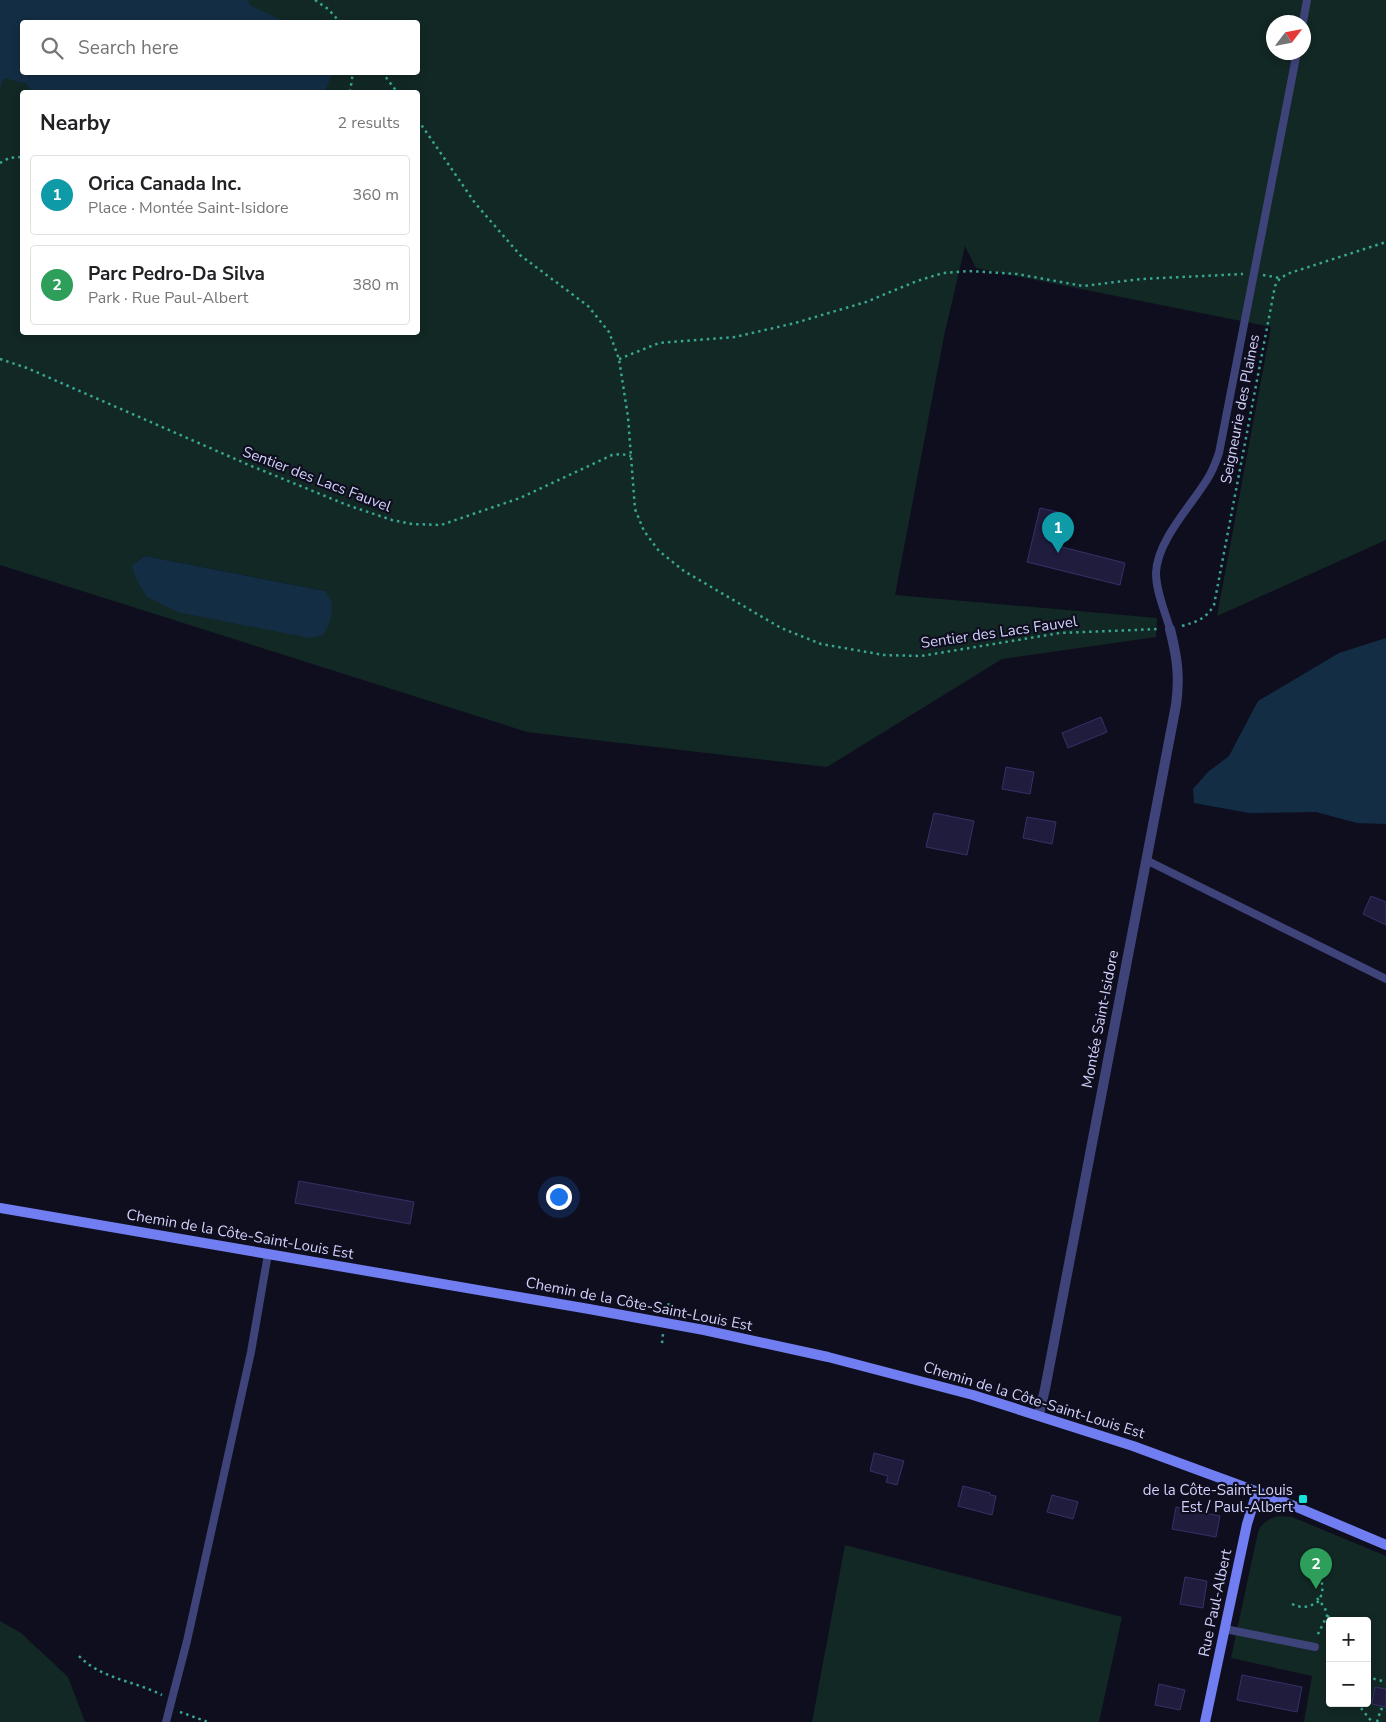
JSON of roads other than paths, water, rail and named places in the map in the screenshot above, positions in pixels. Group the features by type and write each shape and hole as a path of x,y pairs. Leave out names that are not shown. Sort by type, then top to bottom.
{"street":[{"name":"Montée Saint-Isidore","path":"1039,1415 1178,694 1178,663 1170,629"},
{"name":"Chemin de la Côte-Saint-Louis Est","path":"0,1208 589,1309 713,1332 884,1371 1039,1415 1156,1454 1257,1492 1386,1545"},
{"name":"Rue Paul-Albert","path":"1205,1722 1247,1524 1257,1492"}],"lane":[{"path":"1304,15 1307,0"},
{"path":"1170,629 1157,587 1156,572 1159,555 1209,477 1219,453 1295,60"},
{"path":"1146,860 1386,979"},
{"path":"166,1722 187,1641 251,1352 268,1254"},
{"path":"1225,1628 1315,1647"}],"water":[{"path":"0,0 248,0 250,5 281,20 20,20 20,75 331,75 326,90 31,90 27,84 4,78 0,89"},
{"path":"145,556 325,591 329,596 332,607 328,625 323,635 310,638 177,612 147,597 137,581 132,566"},
{"path":"1386,638 1386,824 1357,823 1316,812 1249,813 1194,803 1193,789 1208,772 1229,756 1258,701 1339,653"}],"place":[{"name":"Orica Canada Inc.","path":"1058,553"},
{"name":"de la Côte-Saint-Louis Est / Paul-Albert","path":"1303,1499"},
{"name":"Parc Pedro-Da Silva","path":"1316,1589"}]}
